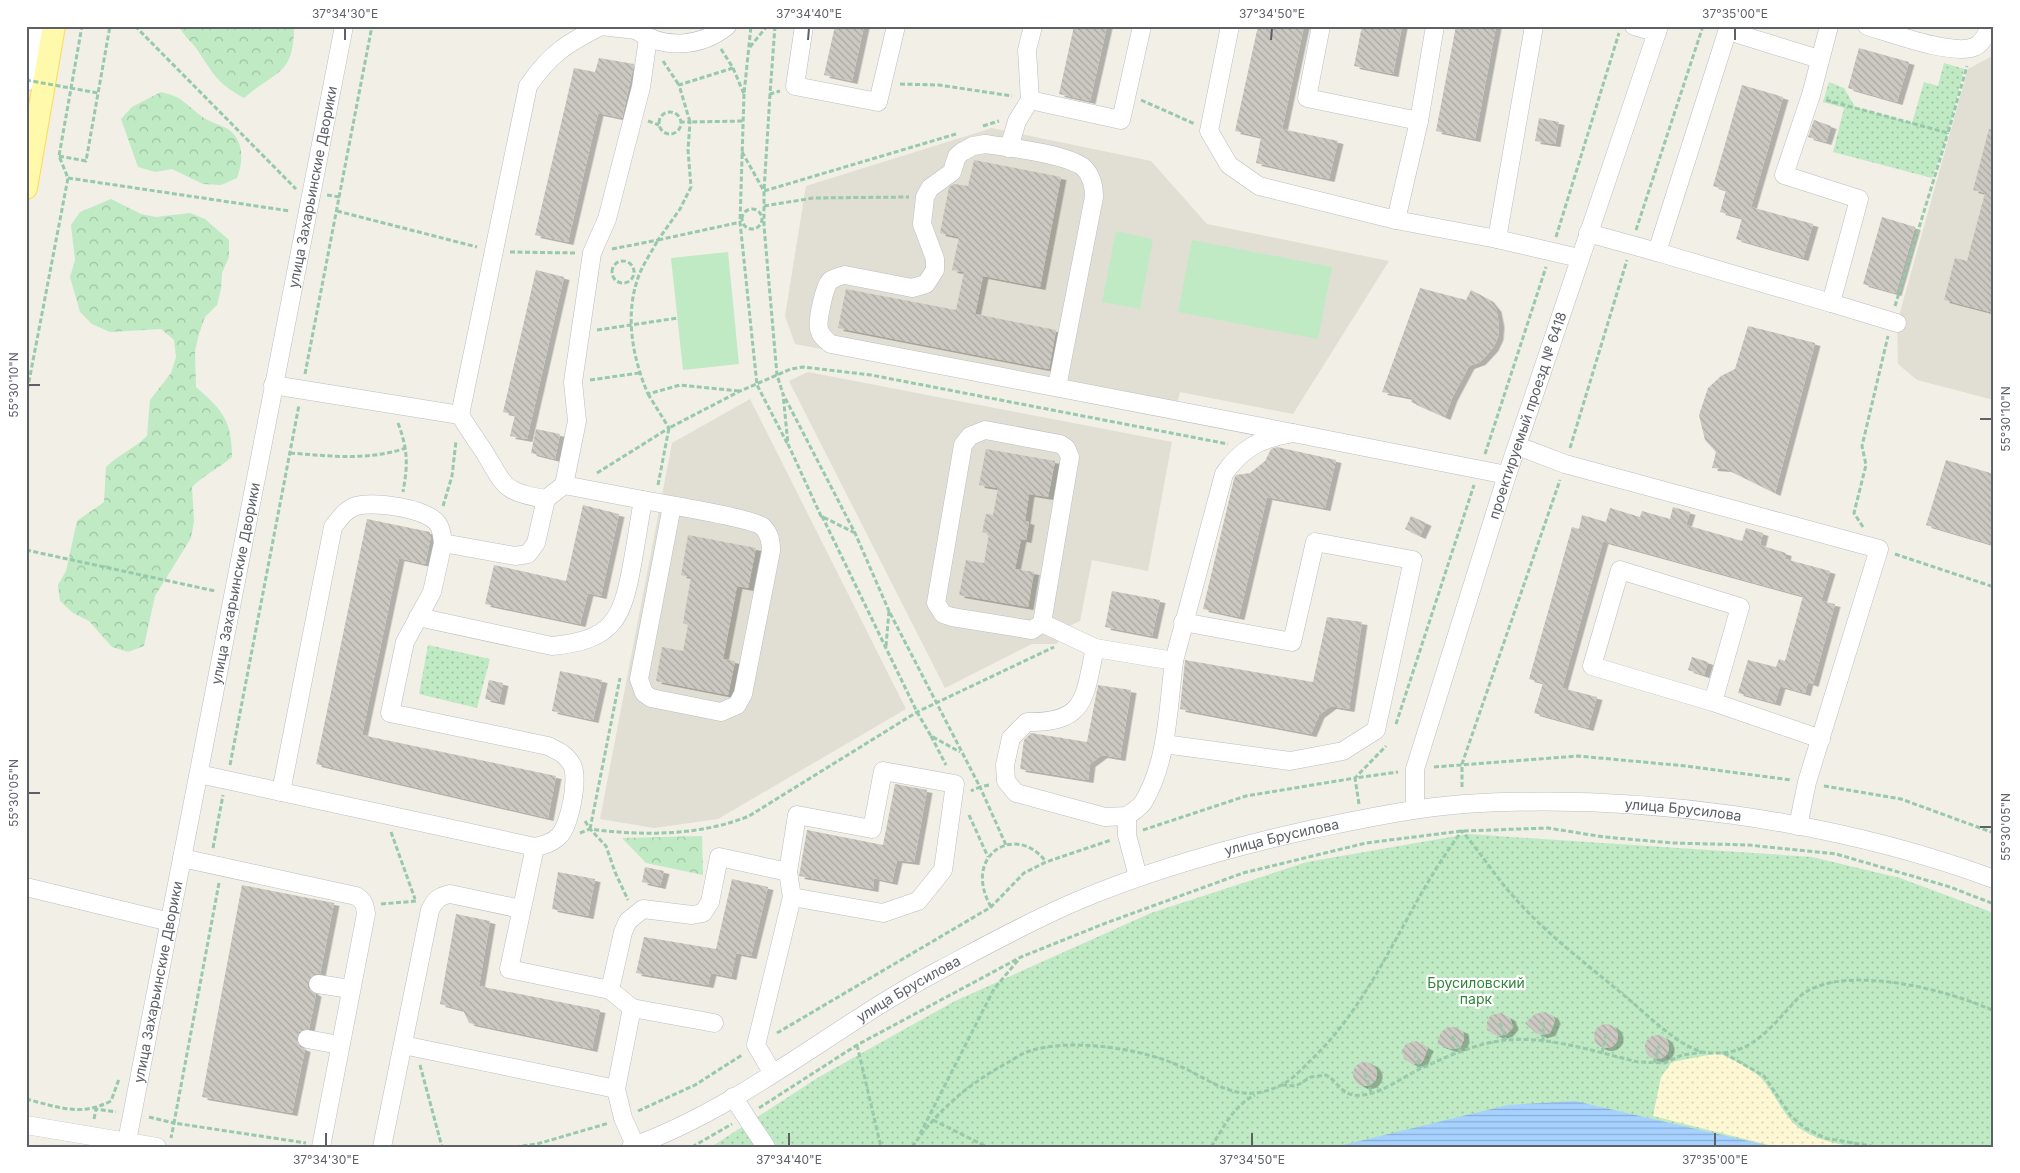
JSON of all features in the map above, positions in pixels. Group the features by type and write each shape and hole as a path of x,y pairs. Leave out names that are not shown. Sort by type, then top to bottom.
{"main road":[{"path":"26,188 54,26"}],"street":[{"path":"26,81 35,26"},
{"name":"улица Захарьинские Дворики","path":"127,1141 344,26"},
{"path":"546,499 522,495 506,486 496,475 460,415 528,86 545,62 566,44 601,26 640,31 680,44 701,42 721,32"},
{"path":"804,26 795,86 878,102 896,26"},
{"path":"1009,148 1017,121 1030,100 1027,50 1033,26"},
{"path":"1030,100 1121,120 1142,26"},
{"path":"1230,26 1209,131 1229,165 1259,186 1396,220 1497,239 1579,258"},
{"path":"1321,26 1307,98 1418,121"},
{"path":"1396,220 1418,121 1435,26"},
{"path":"1497,239 1534,26"},
{"path":"1634,26 1658,30"},
{"path":"1829,26 1811,96 1784,175 1860,198 1831,303"},
{"path":"1867,26 1953,50 1974,47 1987,36 1990,26"},
{"path":"1657,252 1729,29 1819,59"},
{"name":"проектируемый проезд № 6418","path":"1415,809 1415,769 1507,475 1579,258 1658,30"},
{"path":"443,543 515,556 528,554 536,543 546,499 564,485 577,421 573,382 592,253 607,219 641,87 640,31"},
{"path":"1057,387 1094,197 1094,187 1086,170 1068,160 985,144 968,148 957,156 955,167 950,175 930,188 924,197 921,218 935,259 935,270 932,278 926,284 912,288 845,275 836,277 827,284 818,323 821,335 832,344 1507,475"},
{"path":"1588,233 1894,322"},
{"path":"273,385 460,415"},
{"path":"985,430 1060,444 1068,452 1069,464 1042,622 1036,629 1027,630 980,622 943,614 936,603 963,446 970,436 978,432 985,430"},
{"path":"1094,648 1086,691 1071,715 1051,722 1027,722 1011,738 1005,765 1006,781 1016,793 1105,817 1127,816 1144,803 1155,777 1164,744 1174,661 1224,474 1236,458 1248,448 1275,436 1293,433"},
{"path":"1518,446 1565,464 1879,549 1807,782 1798,826"},
{"path":"564,485 756,522 768,533 771,541 743,694 737,705 725,711 651,698 644,693 639,680 672,506"},
{"path":"418,617 552,646 572,644 594,637 609,627 621,611 627,594 643,500"},
{"path":"199,774 385,816 541,846 560,835 564,828 575,779 573,766 564,754 548,746 390,713 405,642 418,617 427,605 432,592 443,543 442,531 438,523 430,516 420,512 372,504 356,506 344,513 333,527 281,792"},
{"path":"1164,744 1290,761 1343,751 1376,730 1413,560 1315,542 1292,642 1183,622"},
{"path":"1713,702 1740,607 1620,570 1592,666 1713,702 1821,740"},
{"path":"1042,622 1094,648 1174,661"},
{"path":"772,1072 756,1046 792,897 788,872 797,815 872,829 883,771 955,784 943,870 918,900 883,913 792,897"},
{"name":"улица Брусилова","path":"633,1146 677,1127 733,1097 936,972 1074,902 1138,877 1192,859 1252,843 1415,809 1507,803 1644,805 1798,826 1888,846 1953,864 1994,879"},
{"path":"1127,816 1127,835 1138,877"},
{"path":"541,846 521,909 509,969 610,990 632,1008 714,1023"},
{"path":"610,990 628,921 643,909 692,915 703,913 710,902 720,857 788,872"},
{"path":"182,858 356,896 365,905 366,914 339,1045 321,1146"},
{"path":"26,887 170,922"},
{"path":"382,1147 409,1046 430,910 434,902 441,896 450,894 521,909"},
{"path":"318,984 350,989"},
{"path":"632,1008 616,1089 623,1118 633,1146"},
{"path":"307,1038 339,1045"},
{"path":"409,1046 616,1089"},
{"path":"733,1097 766,1147"},
{"path":"26,1125 156,1147"}],"path":[{"path":"26,397 68,178 59,156 82,26"},
{"path":"59,156 86,161 110,26"},
{"path":"135,26 294,188"},
{"path":"170,1147 220,881 209,864 338,211 372,26"},
{"path":"751,26 744,94 741,222 757,385 788,444 917,712 931,736 962,752"},
{"path":"749,47 767,26"},
{"path":"741,222 746,227 756,229 761,225 763,214 775,26"},
{"path":"1394,729 1519,356 1597,109 1621,26"},
{"path":"1462,764 1565,464 1631,245 1703,26"},
{"path":"721,32 744,94"},
{"path":"1968,63 1894,322 1862,446 1866,465 1854,513 1879,549 1994,587"},
{"path":"669,428 648,394 639,373 630,324 637,281 658,240 680,209 691,187 688,150 690,122 679,85 733,68"},
{"path":"26,81 98,93"},
{"path":"884,82 939,85 1000,93 1030,100"},
{"path":"770,94 795,86"},
{"path":"1127,94 1209,131"},
{"path":"1811,96 1948,133"},
{"path":"668,112 677,116 680,122 678,129 670,133 663,131 659,122 662,116 668,112"},
{"path":"974,128 1002,120"},
{"path":"680,122 743,121"},
{"path":"764,192 965,131"},
{"path":"742,151 764,192"},
{"path":"68,178 290,211"},
{"path":"764,206 808,198 924,197"},
{"path":"741,222 747,210 754,208 763,214"},
{"path":"338,211 494,252 592,253 741,222"},
{"path":"763,214 777,375 783,394 855,533 890,611 980,787 1006,844"},
{"path":"622,261 629,263 633,268 632,278 626,283 618,282 612,274 613,266 622,261"},
{"path":"632,278 637,281"},
{"path":"581,332 678,318"},
{"path":"564,485 604,471 669,428 740,391 777,375 803,367 871,375 1248,448"},
{"path":"573,382 639,373"},
{"path":"648,394 680,385 740,391"},
{"path":"783,394 788,444"},
{"path":"382,402 398,423 406,448 408,463 400,508"},
{"path":"438,523 452,476 460,415"},
{"path":"290,452 365,457 388,454 406,448"},
{"path":"821,516 855,533"},
{"path":"26,550 215,591"},
{"path":"886,646 890,611"},
{"path":"541,846 590,829 662,833 725,826 748,816 936,701 1076,639"},
{"path":"1355,778 1386,746 1390,738"},
{"path":"515,1147 537,1144 583,1132 623,1118 695,1085 756,1046 991,907 1024,873 1046,862 1246,796 1415,769 1578,756 1686,766 1807,782 1901,799 1994,832"},
{"path":"980,787 1006,781"},
{"path":"572,796 590,829 606,846 615,872 635,914"},
{"path":"968,813 988,856"},
{"path":"385,816 416,901"},
{"path":"692,1147 746,1116 856,1045 1021,957 1106,923 1243,873 1366,844 1462,831 1548,828 1623,839 1673,843 1750,845 1836,854 1950,886 1994,904"},
{"path":"1462,831 1515,898 1550,932 1680,1040 1703,1052"},
{"path":"1281,1086 1318,1053 1353,1014 1433,871 1462,831"},
{"path":"991,907 985,896 981,881 982,869 988,856 1006,844 1023,845 1038,852 1046,862"},
{"path":"365,905 416,901 434,902"},
{"path":"912,1147 994,989 1021,957"},
{"path":"1211,1147 1232,1114 1240,1105 1256,1095 1281,1086 1296,1086 1315,1076 1326,1075 1347,1092 1354,1095 1382,1090 1421,1068 1486,1044 1506,1040 1543,1041 1638,1062 1654,1063 1666,1063 1682,1056 1703,1052 1723,1053 1746,1048 1775,1024 1803,993 1828,982 1849,980 1912,986 1943,992 1994,1011"},
{"path":"1543,1041 1544,1022"},
{"path":"1500,1023 1506,1040"},
{"path":"1602,1053 1606,1034"},
{"path":"1452,1036 1461,1053"},
{"path":"856,1045 881,1147"},
{"path":"409,1046 442,1147"},
{"path":"916,1140 949,1102 974,1082 1029,1051 1048,1047 1087,1046 1147,1053 1176,1064 1234,1093 1256,1095"},
{"path":"1654,1063 1659,1046"},
{"path":"1414,1052 1421,1068"},
{"path":"1723,1053 1764,1076 1791,1116 1804,1128 1825,1138 1876,1147"},
{"path":"26,1099 65,1109 96,1108 111,1101 117,1089 121,1070"},
{"path":"1365,1073 1371,1092"},
{"path":"933,1120 986,1147"},
{"path":"174,1122 321,1146"},
{"path":"1986,1147 1994,1146"}],"shaded area":[{"path":"1994,55 1994,400 1917,380 1898,364 1897,323 1968,69"},
{"path":"992,128 1151,161 1207,224 1389,261 1293,414 1180,392 1174,417 795,344 785,316 806,186"},
{"path":"808,372 1172,442 1148,571 1092,560 1080,621 1067,627 1057,644 1032,644 945,688 789,381"},
{"path":"750,399 906,709 718,819 654,828 600,819 672,443"}],"green space":[{"path":"179,26 294,26 291,54 281,70 244,98 216,77"},
{"path":"1944,63 1964,69 1948,133 1932,178 1833,152 1844,108 1823,102 1829,82 1844,88 1855,107 1912,123 1924,82 1938,86"},
{"path":"161,92 179,98 203,117 234,134 241,152 241,165 237,178 221,185 203,184 172,169 155,172 138,167 121,119 132,107"},
{"path":"111,199 141,214 156,217 190,213 205,219 229,240 229,257 222,273 217,305 205,317 195,351 196,387 213,402 224,417 232,444 232,457 192,487 194,521 191,538 155,596 144,646 128,652 112,647 89,621 73,613 60,601 58,585 66,571 77,521 104,502 106,467 147,436 150,400 171,373 176,357 174,340 161,329 110,332 92,324 80,312 70,277 75,260 71,225 80,212"},
{"path":"1116,231 1153,239 1140,309 1102,302"},
{"path":"1192,240 1332,267 1318,339 1178,312"},
{"path":"728,252 739,364 683,370 671,258"},
{"path":"428,645 490,659 477,708 419,694"},
{"name":"Брусиловский парк","path":"1468,834 1812,857 1900,878 1994,913 1994,1147 711,1147 819,1077 955,1001 1151,913 1307,862"},
{"path":"702,836 703,875 646,863 622,838"}],"sand":[{"path":"1719,1053 1756,1073 1768,1086 1789,1118 1802,1130 1829,1142 1856,1147 1777,1147 1653,1116 1661,1077 1672,1062"}],"water":[{"path":"1575,1101 1774,1147 1335,1147 1508,1105"}],"building":[{"path":"835,26 864,26 852,81 824,75"},
{"path":"1074,26 1107,26 1090,101 1059,94"},
{"path":"1258,26 1304,26 1282,129 1338,141 1329,179 1256,163 1261,137 1235,131"},
{"path":"1362,26 1402,26 1393,74 1354,66"},
{"path":"1456,26 1496,26 1475,139 1436,131"},
{"path":"1859,48 1909,62 1897,102 1848,88"},
{"path":"599,58 634,64 622,118 598,113 568,242 535,235 574,68 595,72"},
{"path":"1742,85 1783,97 1751,207 1813,224 1803,258 1736,239 1742,218 1720,212 1726,190 1713,186"},
{"path":"1539,118 1559,122 1555,144 1535,141"},
{"path":"1814,120 1831,126 1826,142 1808,137"},
{"path":"1989,129 1994,130 1994,313 1944,300 1955,258 1967,261 1985,193 1973,190"},
{"path":"974,160 1061,177 1040,287 983,276 975,314 1056,330 1049,369 838,328 846,289 956,310 964,272 952,270 959,237 940,233 949,187 954,184 968,186"},
{"path":"1882,217 1915,227 1896,293 1863,284"},
{"path":"536,270 564,277 527,439 510,436 515,415 503,412"},
{"path":"1420,288 1466,300 1471,290 1488,299 1496,309 1499,324 1498,337 1493,348 1480,362 1469,366 1452,398 1445,417 1411,402 1413,398 1382,392"},
{"path":"1748,326 1815,343 1775,493 1726,469 1712,468 1716,452 1705,440 1699,415 1708,388 1721,376 1735,369"},
{"path":"536,429 560,434 555,459 531,453"},
{"path":"1277,447 1336,460 1325,508 1267,497 1239,617 1203,609 1234,479 1236,475 1250,473 1265,461 1271,449"},
{"path":"986,449 1055,461 1048,497 1029,494 1025,521 1029,522 1026,540 1021,539 1015,569 1034,572 1028,607 959,595 966,560 984,563 989,534 982,532 986,514 993,515 998,488 979,485"},
{"path":"1946,460 1994,474 1994,545 1926,525"},
{"path":"583,505 619,514 601,596 588,593 580,624 485,604 494,565 566,581"},
{"path":"1673,507 1690,512 1686,525 1742,541 1746,528 1763,533 1760,545 1786,553 1785,559 1830,571 1821,601 1835,604 1813,684 1808,682 1805,693 1780,686 1775,703 1738,693 1748,660 1776,667 1779,659 1785,661 1803,596 1603,541 1562,688 1597,697 1588,728 1534,713 1543,683 1529,679 1572,527 1579,529 1582,515 1606,522 1610,508 1640,517 1642,511 1670,519"},
{"path":"1411,516 1426,523 1420,536 1405,529"},
{"path":"367,519 430,532 431,536 425,564 399,558 362,735 556,776 548,818 316,764"},
{"path":"688,535 756,548 748,588 737,586 723,659 735,661 728,695 656,681 662,647 683,651 688,625 683,623 691,577 681,575"},
{"path":"1112,591 1160,600 1152,636 1105,627"},
{"path":"1327,617 1362,622 1349,709 1331,706 1319,715 1311,734 1180,709 1185,660 1313,682"},
{"path":"1692,657 1708,662 1704,675 1688,670"},
{"path":"560,671 602,680 593,720 552,711"},
{"path":"489,680 503,683 499,702 485,699"},
{"path":"1098,685 1131,690 1120,758 1102,755 1090,764 1088,780 1020,769 1024,740 1031,733 1087,742"},
{"path":"895,784 927,790 914,862 897,860 892,882 874,878 873,889 799,876 807,830 883,845"},
{"path":"645,867 664,871 660,886 642,882"},
{"path":"558,872 595,879 588,916 552,909"},
{"path":"732,879 768,887 751,956 736,953 731,977 711,973 708,985 636,973 644,937 716,949"},
{"path":"242,885 334,903 320,974 314,974 308,982 308,988 316,994 309,1029 299,1032 297,1038 300,1047 305,1049 292,1113 202,1097"},
{"path":"456,914 490,921 479,986 600,1010 592,1049 469,1023 463,1010 440,1004"},
{"path":"1545,1012 1553,1016 1555,1021 1550,1033 1542,1035 1536,1033 1525,1023 1535,1014"},
{"path":"1501,1013 1510,1018 1513,1027 1507,1034 1498,1036 1487,1030 1487,1022 1491,1015"},
{"path":"1606,1024 1611,1025 1617,1031 1617,1041 1611,1047 1606,1048 1601,1047 1595,1041 1594,1036 1595,1031 1601,1025"},
{"path":"1448,1027 1454,1027 1463,1031 1464,1040 1460,1048 1451,1049 1437,1044 1441,1032"},
{"path":"1657,1035 1662,1036 1668,1042 1668,1052 1662,1058 1657,1059 1652,1058 1646,1052 1645,1047 1646,1042 1652,1036"},
{"path":"1416,1041 1428,1048 1422,1063 1413,1064 1404,1059 1402,1050 1406,1044"},
{"path":"1365,1062 1370,1063 1376,1069 1376,1079 1370,1085 1365,1086 1360,1085 1354,1079 1353,1074 1354,1069 1360,1063"}]}
